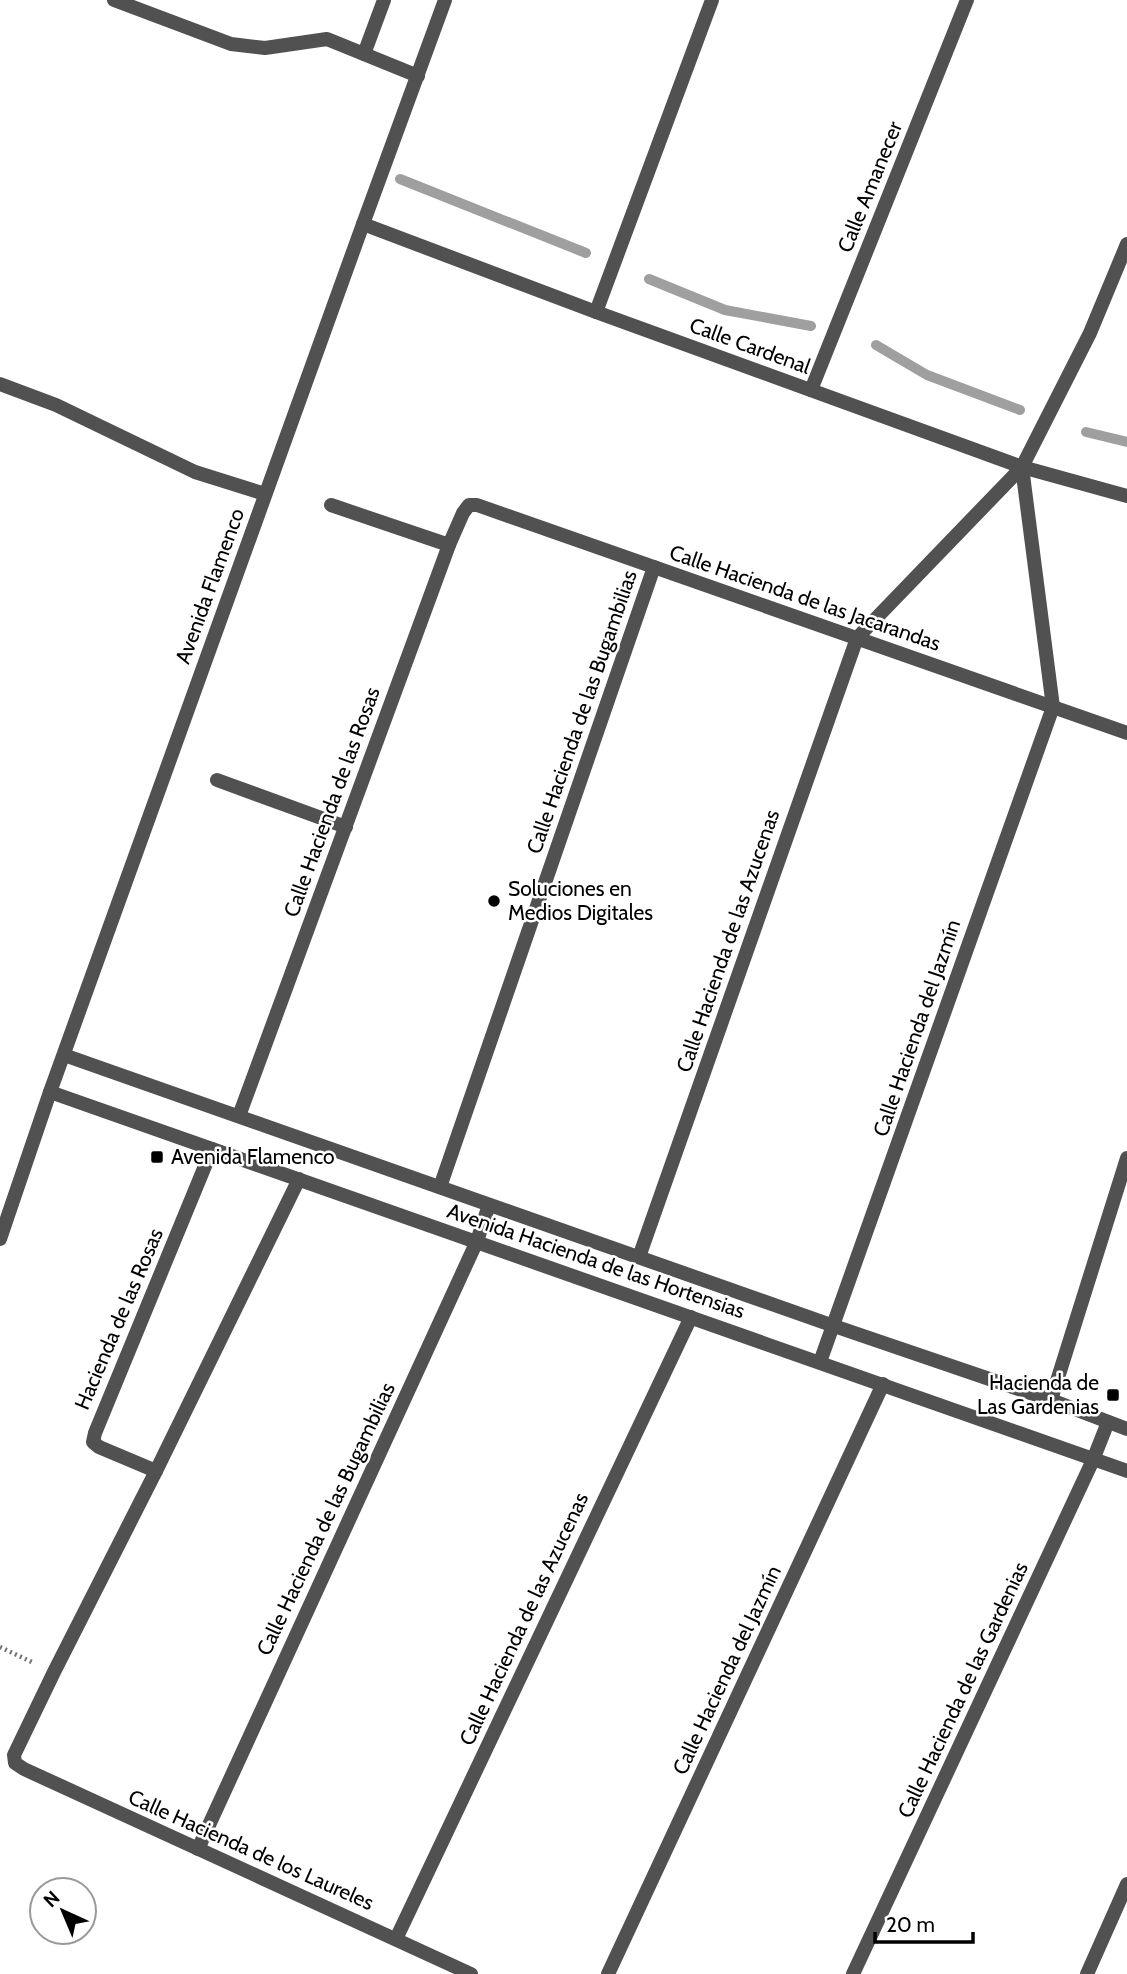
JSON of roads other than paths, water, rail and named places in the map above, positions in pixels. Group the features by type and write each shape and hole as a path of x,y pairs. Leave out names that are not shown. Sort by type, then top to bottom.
{"street":[{"path":"114,0 231,44 265,48 327,39 418,76"},
{"path":"364,54 384,0"},
{"name":"Avenida Flamenco","path":"0,1239 50,1092 445,0"},
{"path":"596,312 712,0"},
{"name":"Calle Amanecer","path":"811,390 967,0"},
{"name":"Calle Cardenal","path":"363,224 1022,467 1127,496"},
{"path":"857,638 1022,467 1090,333 1127,244"},
{"path":"0,384 56,405 195,472 265,494"},
{"path":"1022,467 1053,707"},
{"path":"331,505 449,545"},
{"name":"Calle Hacienda de las Jacarandas","path":"469,505 477,505 1127,733"},
{"name":"Calle Hacienda de las Rosas","path":"239,1116 449,545 469,505"},
{"name":"Calle Hacienda de las Bugambilias","path":"440,1187 654,567"},
{"name":"Calle Hacienda de las Azucenas","path":"639,1257 857,638"},
{"name":"Calle Hacienda del Jazmín","path":"820,1362 1053,707"},
{"path":"217,780 346,827"},
{"name":"Avenida Hacienda de las Hortensias","path":"64,1055 1051,1400 1127,1429"},
{"name":"Avenida Hacienda de las Hortensias","path":"50,1092 1127,1471"},
{"name":"Hacienda de las Rosas","path":"156,1471 93,1442 212,1149"},
{"path":"1051,1400 1127,1158"},
{"path":"156,1471 299,1179"},
{"name":"Calle Hacienda de las Bugambilias","path":"198,1849 477,1241 489,1205"},
{"name":"Calle Hacienda de las Azucenas","path":"396,1939 691,1317"},
{"name":"Calle Hacienda del Jazmín","path":"608,1974 883,1384"},
{"name":"Calle Hacienda de las Gardenias","path":"853,1974 1093,1460 1108,1422"},
{"name":"Calle Hacienda de los Laureles","path":"156,1471 54,1672 14,1755 15,1763 471,1974"},
{"path":"1087,1974 1127,1884"}],"waterway":[{"path":"400,179 586,253"},
{"path":"649,279 725,310 811,326"},
{"path":"876,345 927,375 1020,410"},
{"path":"1086,432 1127,442"}],"place":[{"name":"Soluciones en Medios Digitales","path":"494,901"},
{"name":"Avenida Flamenco","path":"157,1157"},
{"name":"Hacienda de Las Gardenias","path":"1113,1395"}]}
